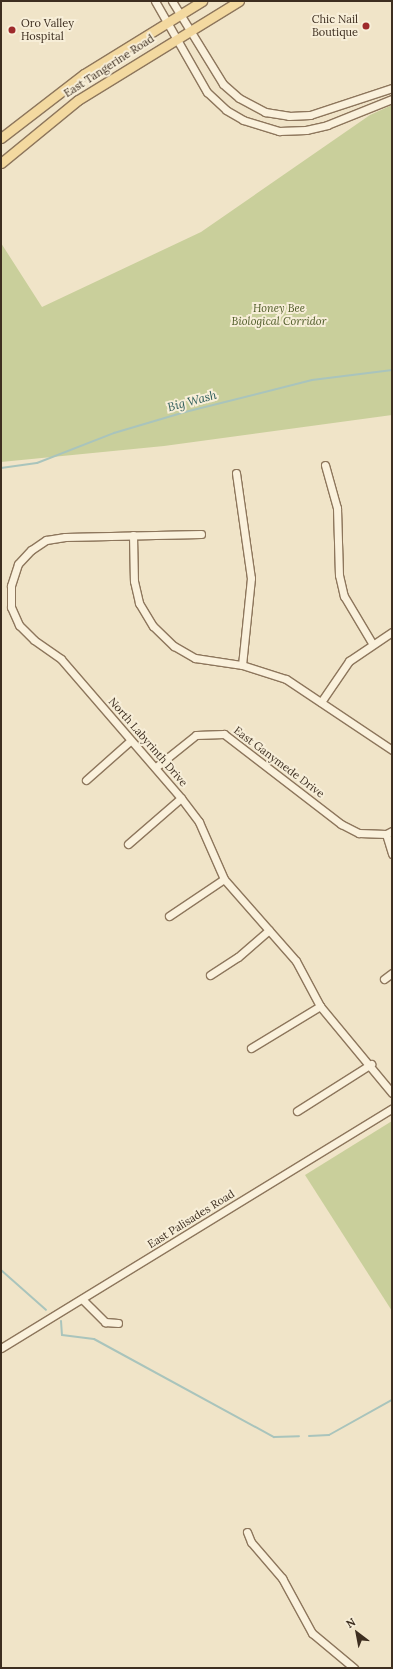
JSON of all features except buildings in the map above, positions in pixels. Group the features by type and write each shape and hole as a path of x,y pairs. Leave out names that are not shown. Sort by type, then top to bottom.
{"main road":[{"name":"East Tangerine Road","path":"1,138 68,85 202,1"},
{"name":"East Tangerine Road","path":"1,163 78,100 239,1"}],"street":[{"path":"156,1 175,39 201,84 212,98 234,116 260,126 287,131 317,128 392,99"},
{"path":"172,1 189,31 223,84 239,98 265,112 289,116 310,115 392,88"},
{"path":"325,465 337,508 339,576 344,596 372,643"},
{"path":"236,473 251,578 242,665"},
{"name":"North Labyrinth Drive","path":"201,534 65,537 46,540 31,550 18,564 11,586 11,607 19,625 34,640 61,659 130,741 156,767 181,798 199,822 224,879 296,961 320,1006 371,1064 392,1093"},
{"path":"133,535 134,581 139,603 153,626 174,646 195,658 242,665 286,679 392,750"},
{"path":"321,702 349,661 372,643 392,632"},
{"name":"East Ganymede Drive","path":"156,767 196,735 224,734 341,824 359,833 389,832"},
{"path":"86,780 130,741"},
{"path":"128,844 181,798"},
{"path":"389,832 392,854"},
{"path":"169,916 224,879"},
{"path":"210,975 238,957 269,930"},
{"path":"384,979 392,972"},
{"path":"251,1048 320,1006"},
{"path":"297,1110 371,1064"},
{"name":"East Palisades Road","path":"1,1348 392,1108"},
{"path":"82,1299 104,1322 118,1323"},
{"path":"247,1532 251,1542 282,1578 312,1633 344,1666 354,1668"}],"green space":[{"name":"Honey Bee Biological Corridor","path":"392,105 392,415 164,446 1,462 1,243 42,307 201,232 370,115"},
{"path":"392,1121 392,1311 305,1175"}],"waterway":[{"name":"Big Wash","path":"1,468 37,463 114,433 185,412 312,380 392,370"},
{"path":"1,1270 46,1310"},
{"path":"61,1321 62,1335 94,1339 274,1437 299,1436"},
{"path":"309,1436 329,1435 392,1400"}],"place":[{"name":"Chic Nail Boutique","path":"366,26"},
{"name":"Oro Valley Hospital","path":"12,30"}]}
